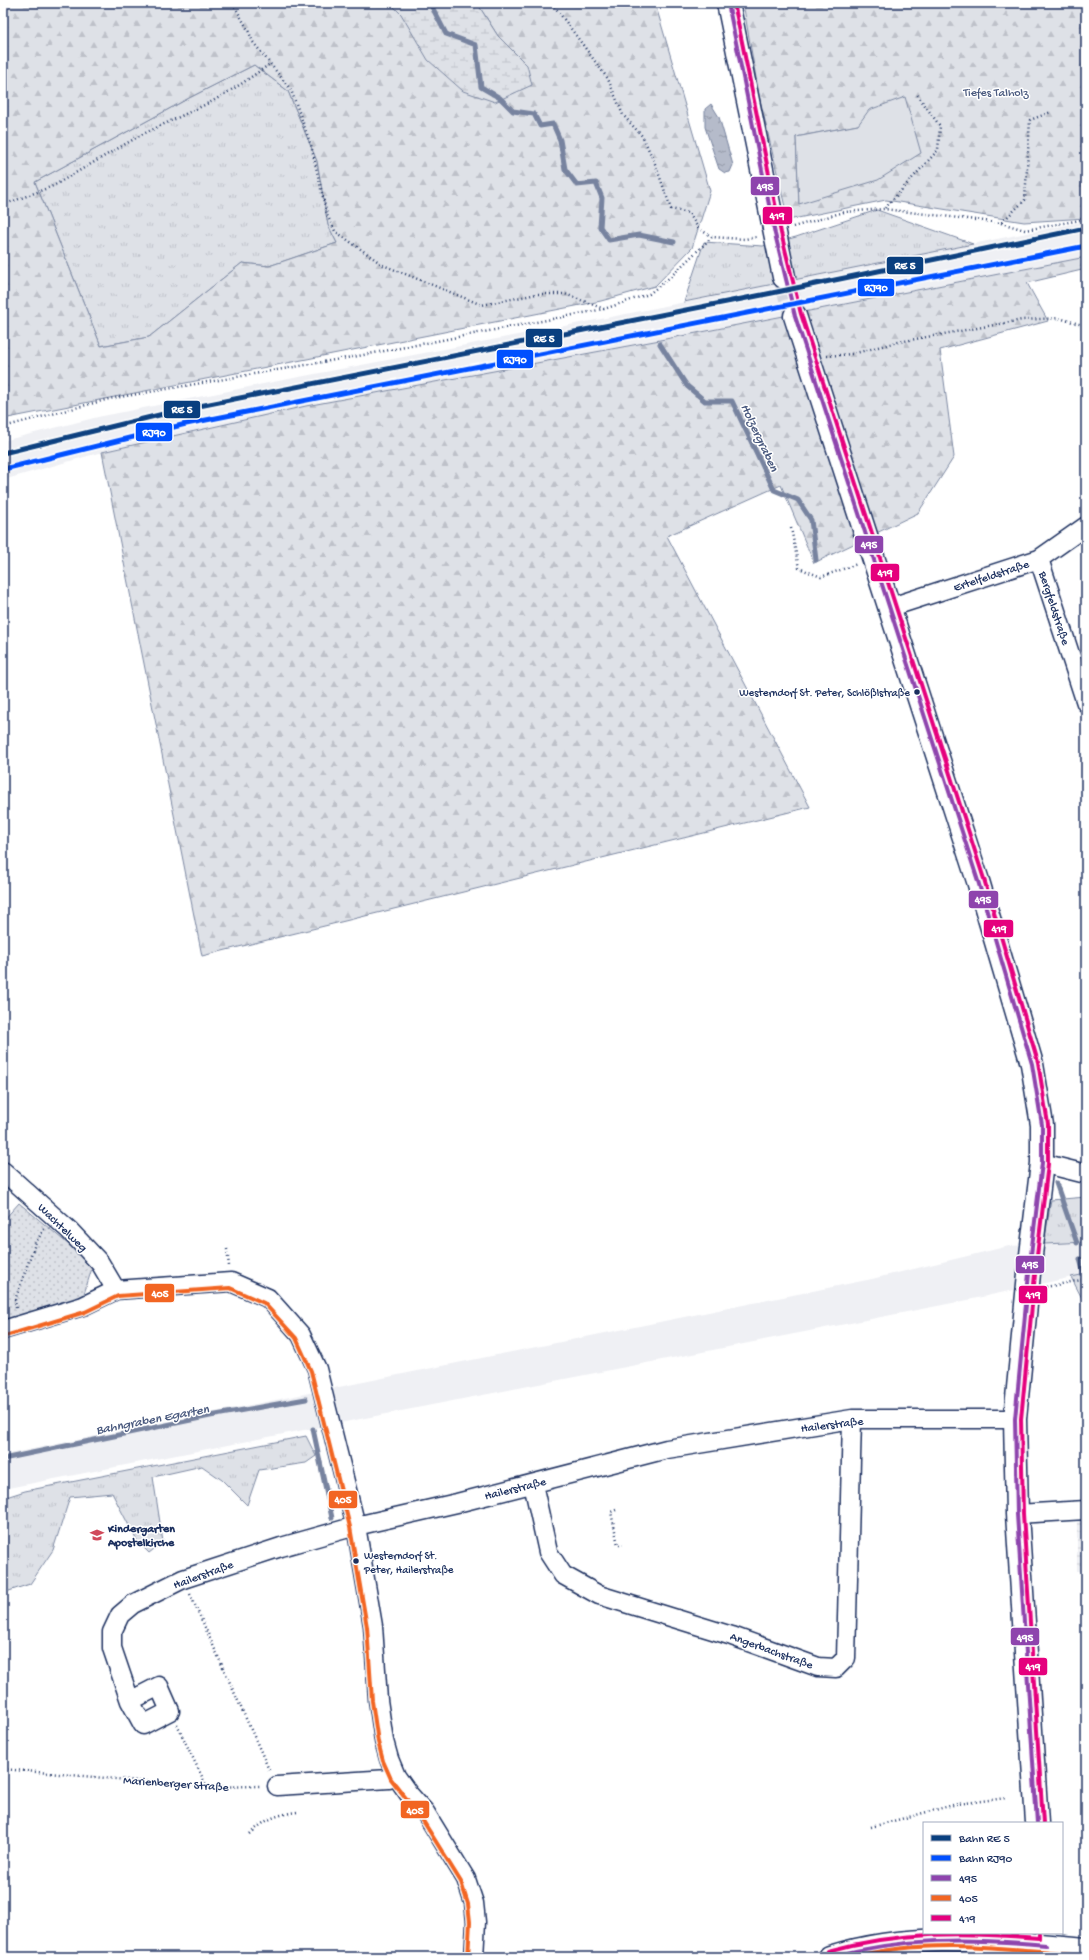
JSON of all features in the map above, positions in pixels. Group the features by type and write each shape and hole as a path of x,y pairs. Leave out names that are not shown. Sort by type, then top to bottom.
{"street":[{"path":"728,3 784,277"},
{"path":"795,316 888,608 978,881 1032,1064 1042,1125 1042,1163 1015,1419 1017,1514 1037,1822"},
{"name":"Ertelfeldstraße","path":"888,608 1039,559 1086,526"},
{"name":"Bergfeldstraße","path":"1039,559 1086,703"},
{"path":"1042,1163 1086,1174"},
{"name":"Wachtelweg","path":"3,1170 100,1263 116,1290"},
{"path":"11,1328 83,1306 116,1290 231,1282 268,1298 301,1335 317,1369 356,1526 373,1626 378,1700 384,1741 389,1759 396,1776 424,1812 466,1879 474,1904 476,1922 474,1957"},
{"name":"Hailerstraße","path":"170,1711 143,1725 130,1701 112,1648 112,1632 120,1614 133,1604 183,1579 281,1547 356,1526 533,1484 667,1449 852,1419 1015,1419"},
{"name":"Angerbachstraße","path":"533,1484 548,1552 563,1575 599,1595 732,1636 818,1667 836,1668 846,1658 852,1419"},
{"path":"1017,1514 1086,1510"},
{"path":"130,1701 159,1686 170,1711"},
{"path":"277,1786 389,1779 396,1776"},
{"path":"830,1957 878,1944 913,1941 1046,1939 1086,1949"}],"path":[{"path":"233,3 253,42 291,90 306,128 327,215 334,231 383,265 482,305 537,294 565,294 604,309"},
{"path":"552,3 608,79 623,115 643,137 656,166 671,209 689,213 698,228 712,236 745,239 775,234 844,212 884,209 1001,223 1025,230 1086,219"},
{"path":"3,205 53,186 142,135 218,98 270,64"},
{"path":"884,209 938,150 940,126 916,93"},
{"path":"1001,223 1025,200 1030,120 1051,112"},
{"path":"3,427 109,400 358,356 604,309 649,294 669,278 712,236"},
{"path":"809,358 852,354 893,343 1022,320 1059,318 1086,326"},
{"path":"791,528 799,568 821,576 860,563 872,557"},
{"path":"11,1328 15,1300 35,1244 51,1215"},
{"path":"1028,1291 1086,1279"},
{"path":"616,1510 611,1512 618,1546 623,1545"},
{"path":"183,1579 277,1786"},
{"path":"170,1711 208,1787"},
{"name":"Marienberger Straße","path":"3,1770 208,1787 277,1786"},
{"path":"871,1827 957,1804 1006,1798"},
{"path":"250,1834 262,1822 279,1814 297,1812"}],"shaded area":[{"path":"1086,221 1086,257 676,337 306,406 102,452 3,480 3,441 98,417 601,319"},
{"path":"1086,1242 1086,1274 968,1300 3,1489 3,1455 872,1279 1009,1246"},
{"path":"1077,1514 1086,1514 1086,1571 1077,1571"},
{"path":"970,1947 971,1957 856,1957"}],"green space":[{"path":"3,3 390,3 401,14 527,65 498,36 477,3 655,3 710,191 692,248 655,286 601,301 3,419","holes":["254,65 288,91 317,161 328,225 337,243 269,266 242,263 149,337 101,346 35,182 189,98"]},
{"path":"390,3 477,3 498,36 527,65 532,85 495,102 463,91 428,60 401,14"},
{"name":"Tiefes Talholz","path":"743,3 1079,3 1086,22 1086,218 1024,222 886,200 788,220 759,95","holes":["858,125 799,204 796,137"]},
{"path":"254,65 288,91 317,161 328,225 337,243 269,266 242,263 149,337 101,346 35,182 189,98"},
{"path":"905,97 921,153 878,180 799,204 796,137 858,125 869,110"},
{"path":"877,210 973,244 684,302 704,242 763,246 796,237"},
{"path":"1086,257 1086,269 1027,283 1048,321 940,350 954,457 918,513 814,563 781,485 667,536 810,807 202,956 102,452 306,406 676,337"},
{"path":"1086,1197 1086,1242 1044,1244 1051,1200"},
{"path":"19,1203 93,1265 83,1297 3,1323 3,1221"},
{"path":"1086,1274 1086,1306 1071,1277"},
{"path":"306,1436 316,1456 306,1463 259,1470 247,1505 222,1480 202,1466 153,1477 163,1542 149,1553 137,1541 112,1493 70,1497 53,1550 30,1584 3,1593 3,1498 25,1491"}],"water":[{"path":"711,104 719,117 733,165 730,172 725,173 719,169 705,127 705,109"}],"waterway":[{"name":"Holzergraben","path":"430,3 446,34 476,45 481,87 500,98 513,111 534,114 540,126 553,124 560,140 565,169 577,185 596,183 602,198 600,227 609,240 639,235 674,242"},
{"name":"Holzergraben","path":"660,344 687,386 705,401 732,401 774,490 798,500 811,520 816,560"},
{"name":"Holzergraben","path":"1056,1183 1077,1243"},
{"name":"Holzergraben","path":"1080,1259 1086,1281"},
{"name":"Bahngraben Egarten","path":"3,1459 210,1416 306,1399"},
{"path":"313,1429 332,1518"}],"tunnel":[{"path":"784,277 795,316"}],"transit line":[{"name":"495","path":"728,3 775,234 795,316 978,881 1032,1064 1042,1125 1042,1163 1030,1263 1015,1419 1017,1514 1037,1822"},
{"name":"419","path":"734,3 781,233 801,314 984,879 1038,1062 1048,1124 1048,1164 1036,1264 1021,1419 1023,1514 1043,1822"},
{"path":"3,453 184,409 772,293 1086,228"},
{"name":"405","path":"5,1336 85,1312 118,1296 230,1288 264,1303 296,1338 311,1371 350,1527 367,1627 372,1701 378,1742 383,1761 391,1779 420,1816 461,1882 468,1904 470,1922 468,1957"},
{"name":"419","path":"828,1951 855,1944 881,1940 959,1934"},
{"name":"419","path":"959,1934 1039,1938 1039,1934"},
{"name":"495","path":"830,1957 857,1950 938,1941 964,1940 1046,1945"},
{"name":"405","path":"854,1957 911,1947 940,1946 969,1946 1085,1955"}],"rail line":[{"name":"RJ90","path":"4,469 186,424 1086,246"}],"place":[{"name":"Westerndorf St. Peter, Schlößlstraße","path":"917,692"},
{"name":"Kindergarten Apostelkirche","path":"97,1535"},
{"name":"Westerndorf St. Peter, Hailerstraße","path":"356,1561"}]}
